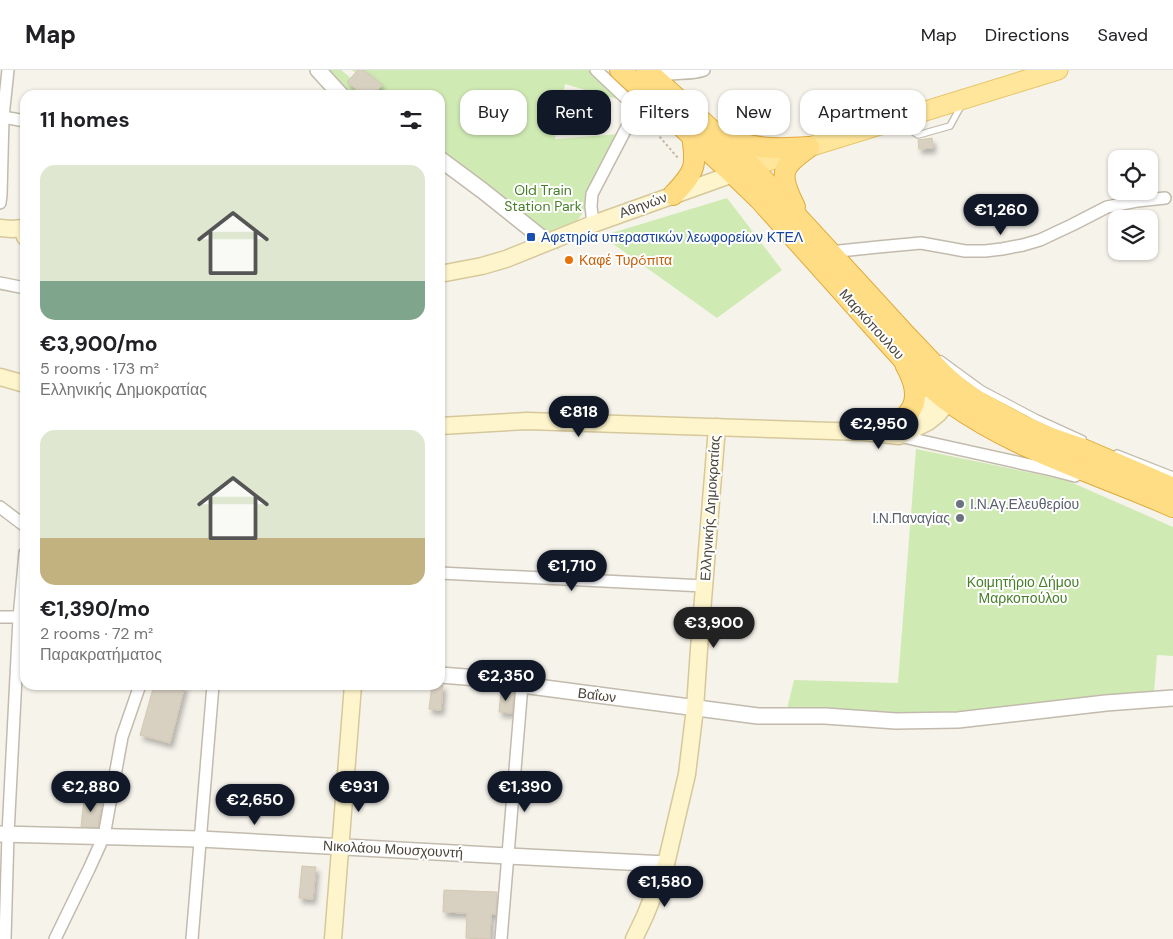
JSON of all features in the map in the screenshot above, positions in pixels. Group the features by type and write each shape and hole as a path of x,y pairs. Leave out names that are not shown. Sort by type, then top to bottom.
{"highway":[{"name":"Μαρκόπουλου","path":"620,70 759,199 898,340"},
{"name":"Μαρκόπουλου","path":"650,74 752,167 801,219 830,252 898,340 913,369 950,391 976,400 1048,437 1083,449 1173,488"},
{"path":"712,131 755,147 783,149 809,147"},
{"path":"673,195 687,180 694,167 695,157 692,136"},
{"path":"801,219 788,192 784,176 791,161 809,147"},
{"path":"897,431 914,404 915,397 913,384 898,340"},
{"name":"Μαρκόπουλου","path":"950,391 967,414 1016,441 1173,507"}],"main road":[{"path":"733,174 809,147 1058,70"},
{"name":"Αθηνών","path":"445,273 506,259 593,224 733,174"},
{"path":"0,228 20,230"},
{"path":"0,377 20,383"},
{"path":"445,426 527,421 864,432 897,431 928,422 938,414 950,391"},
{"name":"Ελληνικής Δημοκρατίας","path":"634,939 666,864 687,774 695,708 698,649 717,427"},
{"path":"333,939 342,690"},
{"path":"322,939 335,846 352,690"}],"street":[{"path":"0,203 3,117 8,70"},
{"path":"318,70 337,90"},
{"path":"596,70 621,94"},
{"path":"650,74 667,72 695,73 704,70"},
{"path":"3,117 20,120"},
{"path":"593,224 592,194 623,135"},
{"path":"445,163 547,242"},
{"path":"830,252 921,243 965,251 1002,249 1040,240 1107,207 1165,198"},
{"path":"0,283 20,287"},
{"path":"897,431 1074,476 1173,516"},
{"path":"0,507 20,522"},
{"path":"445,573 704,586"},
{"path":"0,617 20,618"},
{"path":"5,939 4,834 20,642"},
{"name":"Βαΐων","path":"445,675 478,678 758,716 826,716 896,721 958,720 1106,703 1173,698"},
{"path":"501,939 522,685"},
{"path":"55,939 90,869 104,836 122,737 138,690"},
{"path":"192,939 213,690"},
{"name":"Νικολάου Μουσχουντή","path":"4,834 200,838 666,864"}],"lane":[{"path":"898,340 982,389 1037,418 1092,443"},
{"path":"1110,450 1173,476"}],"path":[{"path":"659,135 691,172"}],"green space":[{"path":"321,70 341,70 365,90 341,90"},
{"name":"Old Train Station Park","path":"352,70 594,70 621,94 621,100 611,97 611,90 586,90 565,84 564,90 537,90 537,135 556,135 555,139 619,134 592,199 558,250 445,151 445,90 374,90"},
{"path":"727,198 782,270 717,318 602,236"},
{"name":"Κοιμητήριο Δήμου Μαρκοπούλου","path":"916,449 1066,480 1173,527 1173,656 1157,655 1154,692 1000,711 895,715 787,709 794,680 898,683"}],"building":[{"path":"358,70 364,70 382,85 378,90 357,90 347,82"},
{"path":"932,138 933,148 919,149 918,140"},
{"path":"153,690 184,690 170,743 140,735"},
{"path":"431,690 443,690 441,710 429,709"},
{"path":"501,691 514,693 512,713 499,712"},
{"path":"84,799 102,800 98,827 81,827"},
{"path":"302,866 316,867 313,899 299,898"},
{"path":"444,890 497,892 496,914 491,914 490,939 466,938 467,913 443,912"}],"place":[{"name":"Αφετηρία υπεραστικών λεωφορείων ΚΤΕΛ","path":"531,237"},
{"name":"Καφέ Τυρóπιτα","path":"569,260"},
{"name":"Ι.Ν.Αγ.Ελευθερίου","path":"960,504"},
{"name":"Ι.Ν.Παναγίας","path":"960,518"}]}
